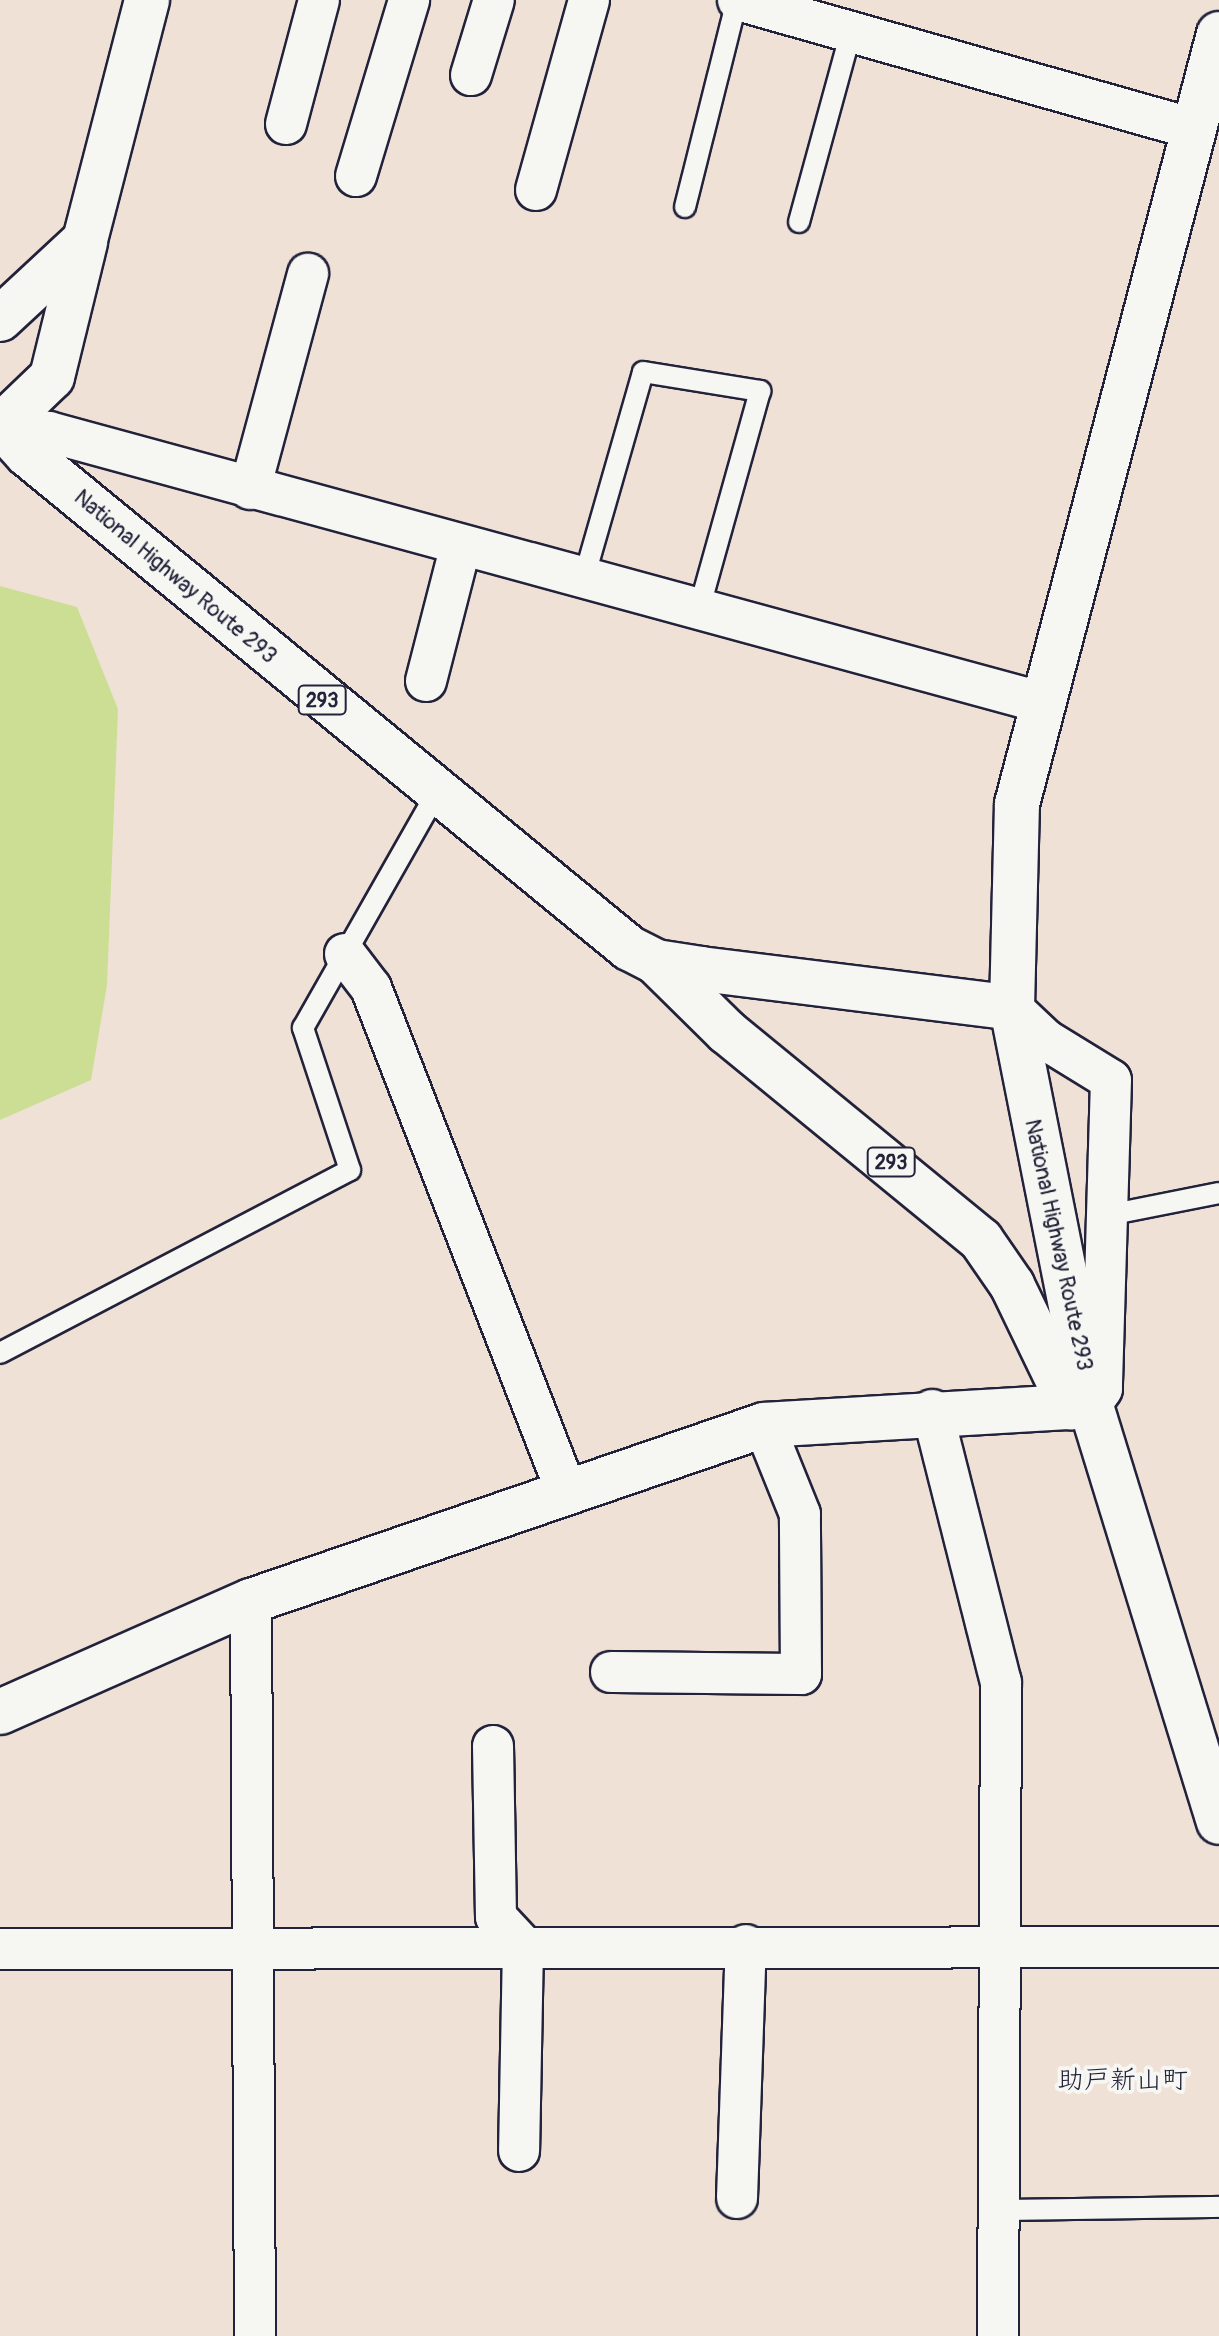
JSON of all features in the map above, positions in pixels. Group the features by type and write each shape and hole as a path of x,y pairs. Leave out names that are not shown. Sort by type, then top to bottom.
{"main road":[{"path":"1,424 52,377 147,0"},
{"path":"1012,1008 1017,804 1040,702 1219,34"},
{"path":"0,319 85,240"},
{"name":"National Highway Route 293","path":"1,424 27,454 585,916 656,962 727,1032 981,1240 1012,1285 1088,1419"},
{"name":"National Highway Route 293","path":"656,962 1012,1008 1088,1419 1219,1822"},
{"path":"0,1712 251,1601 764,1425 932,1410 1088,1419"}],"street":[{"path":"286,124 319,0"},
{"path":"356,176 409,0"},
{"path":"471,75 494,0"},
{"path":"536,190 589,0"},
{"path":"737,0 1194,129"},
{"path":"250,489 308,274"},
{"path":"1,424 1040,702"},
{"path":"426,681 461,545"},
{"path":"345,954 371,988 567,1493"},
{"path":"1012,1008 1046,1040 1111,1080 1103,1216 1102,1389 1088,1419"},
{"path":"932,1410 1001,1682 998,2336"},
{"path":"611,1672 801,1674 800,1514 764,1425"},
{"path":"251,1601 255,2336"},
{"path":"493,1746 496,1917 523,1946 519,2151"},
{"path":"0,1949 998,1944 1219,1947"},
{"path":"737,2198 746,1945"}],"lane":[{"path":"685,207 737,0"},
{"path":"799,222 851,32"},
{"path":"584,578 643,372 760,391 699,609"},
{"path":"0,1353 350,1170 303,1028 436,794"},
{"path":"1103,1216 1219,1193"},
{"path":"998,2210 1219,2207"}],"green space":[{"path":"0,586 77,607 118,709 107,985 91,1080 0,1120"}],"district":[{"name":"助戸新山町","path":"1123,2081"}]}
